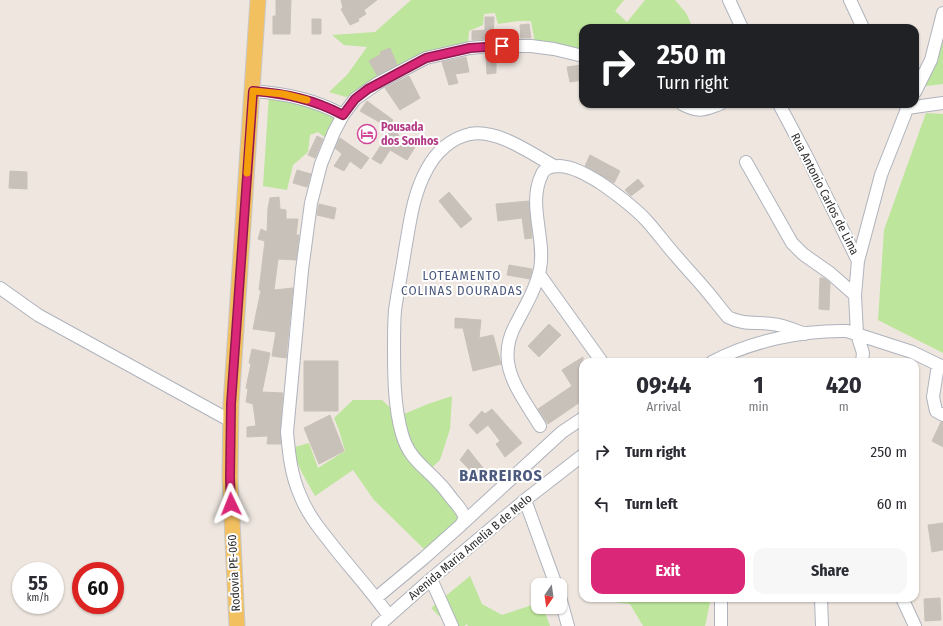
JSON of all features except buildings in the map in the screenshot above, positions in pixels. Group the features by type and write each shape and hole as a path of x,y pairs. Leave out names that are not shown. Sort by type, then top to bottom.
{"main road":[{"name":"Rodovia PE-060","path":"239,623 230,478 231,421 236,322 253,91 258,0"}],"street":[{"path":"729,0 740,24"},
{"path":"850,0 861,24"},
{"path":"919,83 930,60 943,13"},
{"path":"389,616 312,519 300,495 294,477 288,449 287,432 302,270 311,203 321,164 334,132 343,115 355,99 368,89 426,58 470,48 491,46 531,46 554,49 579,55"},
{"path":"253,91 283,94 301,98 324,106 343,115"},
{"path":"919,104 943,103"},
{"path":"689,108 699,111 708,108"},
{"name":"Rua Antonio Carlos de Lima","path":"781,108 806,154 858,261 855,295 857,334 864,358"},
{"path":"858,261 881,175 906,108"},
{"path":"463,523 464,516 459,507 440,483 414,459 402,434 397,403 394,364 395,312 411,214 422,180 428,167 444,147 460,137 480,133 492,135 506,140 554,166 579,171 624,200 644,219 728,317 746,323 774,324 805,334"},
{"path":"746,162 792,243 804,254 830,272 855,295"},
{"path":"540,426 513,381 506,357 511,331 530,297 539,274 541,250 537,193 542,172 554,166"},
{"path":"539,274 599,358"},
{"path":"0,288 38,315 231,421"},
{"path":"721,358 743,348 768,341 805,334 847,331 912,352 940,366 933,397 936,411 943,415"},
{"path":"376,598 424,558 562,432 579,421"},
{"name":"Avenida Maria Amelia B de Melo","path":"378,626 525,500 579,458"},
{"path":"525,500 553,578"},
{"path":"431,579 452,626"},
{"path":"720,626 721,602"},
{"path":"822,602 822,626"},
{"path":"904,602 915,626"},
{"path":"565,614 568,626"}],"green space":[{"path":"411,0 624,0 615,11 627,22 645,0 675,0 686,13 691,24 579,24 579,48 535,43 531,21 498,24 495,13 484,14 483,25 469,31 468,45 402,69 346,97 329,92 347,75 367,47 344,45 332,35 375,32"},
{"path":"943,31 943,84 926,86"},
{"path":"269,95 329,110 334,118 326,138 318,132 310,135 308,152 293,165 287,190 263,186"},
{"path":"926,113 943,114 943,353 878,320 884,230"},
{"path":"452,396 450,429 440,460 425,474 462,519 426,551 374,500 353,470 315,496 302,473 291,448 309,443 318,468 345,451 334,418 353,400 382,400 399,416"},
{"path":"470,576 482,604 502,615 531,605 531,614 546,614 550,626 468,626 467,624 464,626 449,626 431,608"},
{"path":"614,602 710,602 705,626 643,626 630,604"}],"slow traffic":[{"path":"247,173 253,91 283,94 307,100"}],"place":[{"name":"Pousada dos Sonhos","path":"367,134"}],"district":[{"name":"LOTEAMENTO COLINAS DOURADAS","path":"462,282"},
{"name":"BARREIROS","path":"501,475"}],"route":[{"path":"231,504 231,404 253,91 283,94 301,98 331,108 343,115 360,94 426,58 470,48 502,46"}]}
